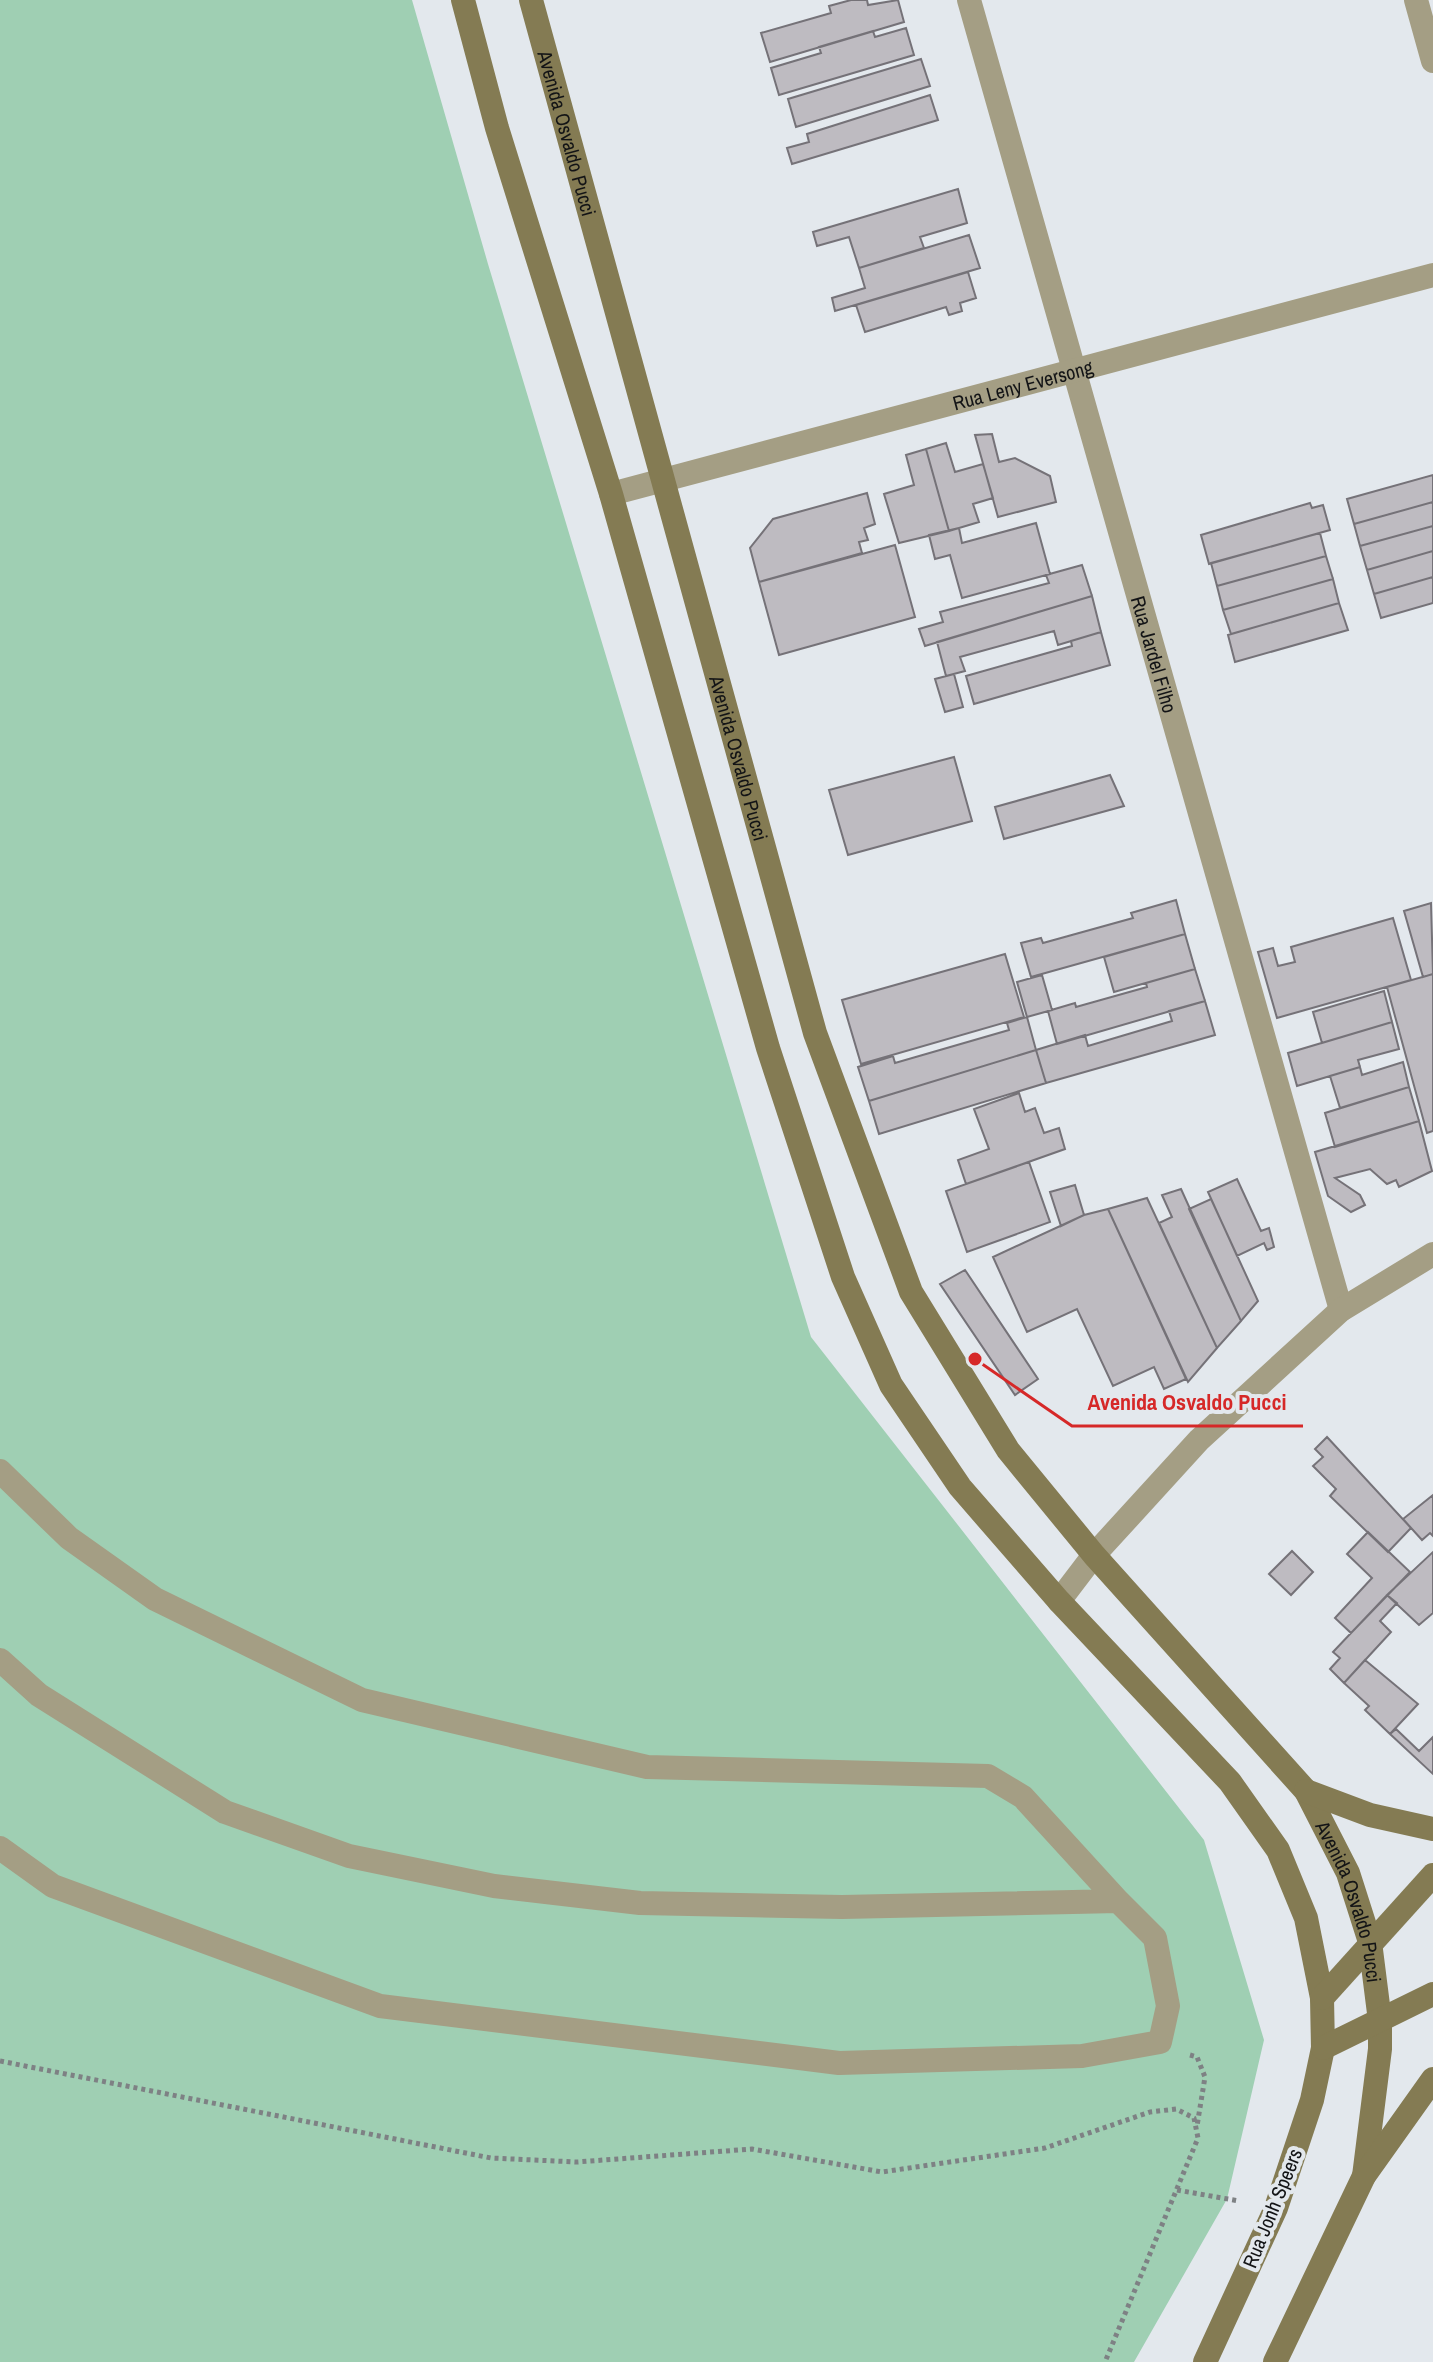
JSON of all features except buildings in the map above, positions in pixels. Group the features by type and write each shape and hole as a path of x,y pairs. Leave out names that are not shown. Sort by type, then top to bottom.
{"main road":[{"path":"463,0 497,128 611,494 768,1048 843,1277 891,1385 960,1487 1059,1601 1230,1782 1278,1850 1306,1918 1322,1998"},
{"name":"Avenida Osvaldo Pucci","path":"531,0 815,1033 911,1292 1008,1450 1094,1555 1306,1791 1348,1873 1370,1942 1380,2021 1380,2049 1364,2176"},
{"path":"1306,1791 1370,1815 1433,1829"},
{"path":"1322,1998 1433,1875"},
{"path":"1323,2048 1433,1994"},
{"name":"Rua Jonh Speers","path":"1205,2362 1276,2208 1312,2100 1323,2048 1322,1998"},
{"path":"1275,2362 1364,2176 1433,2079"}],"street":[{"name":"Rua Jardel Filho","path":"969,0 1341,1310"},
{"path":"1416,0 1433,61"},
{"name":"Rua Leny Eversong","path":"611,494 1433,275"},
{"path":"1059,1601 1094,1555 1199,1440 1341,1310 1433,1254"},
{"path":"0,1471 69,1538 155,1599 362,1700 647,1767 988,1776 1023,1797 1155,1938 1168,2006 1160,2042 1082,2056 839,2063 380,2006 53,1886 0,1848"},
{"path":"0,1660 39,1695 225,1812 349,1856 494,1886 640,1903 842,1907 1118,1901"}],"path":[{"path":"1105,2362 1191,2161 1205,2077 1197,2057 1160,2042"},
{"path":"0,2061 491,2158 577,2162 752,2149 882,2172 1045,2148 1176,2109 1194,2118 1196,2130"},
{"path":"1177,2190 1276,2208"}],"green space":[{"path":"0,0 412,0 488,264 811,1337 1204,1840 1264,2040 1227,2199 1134,2362 0,2362"}],"place":[{"name":"Avenida Osvaldo Pucci","path":"975,1359"}]}
